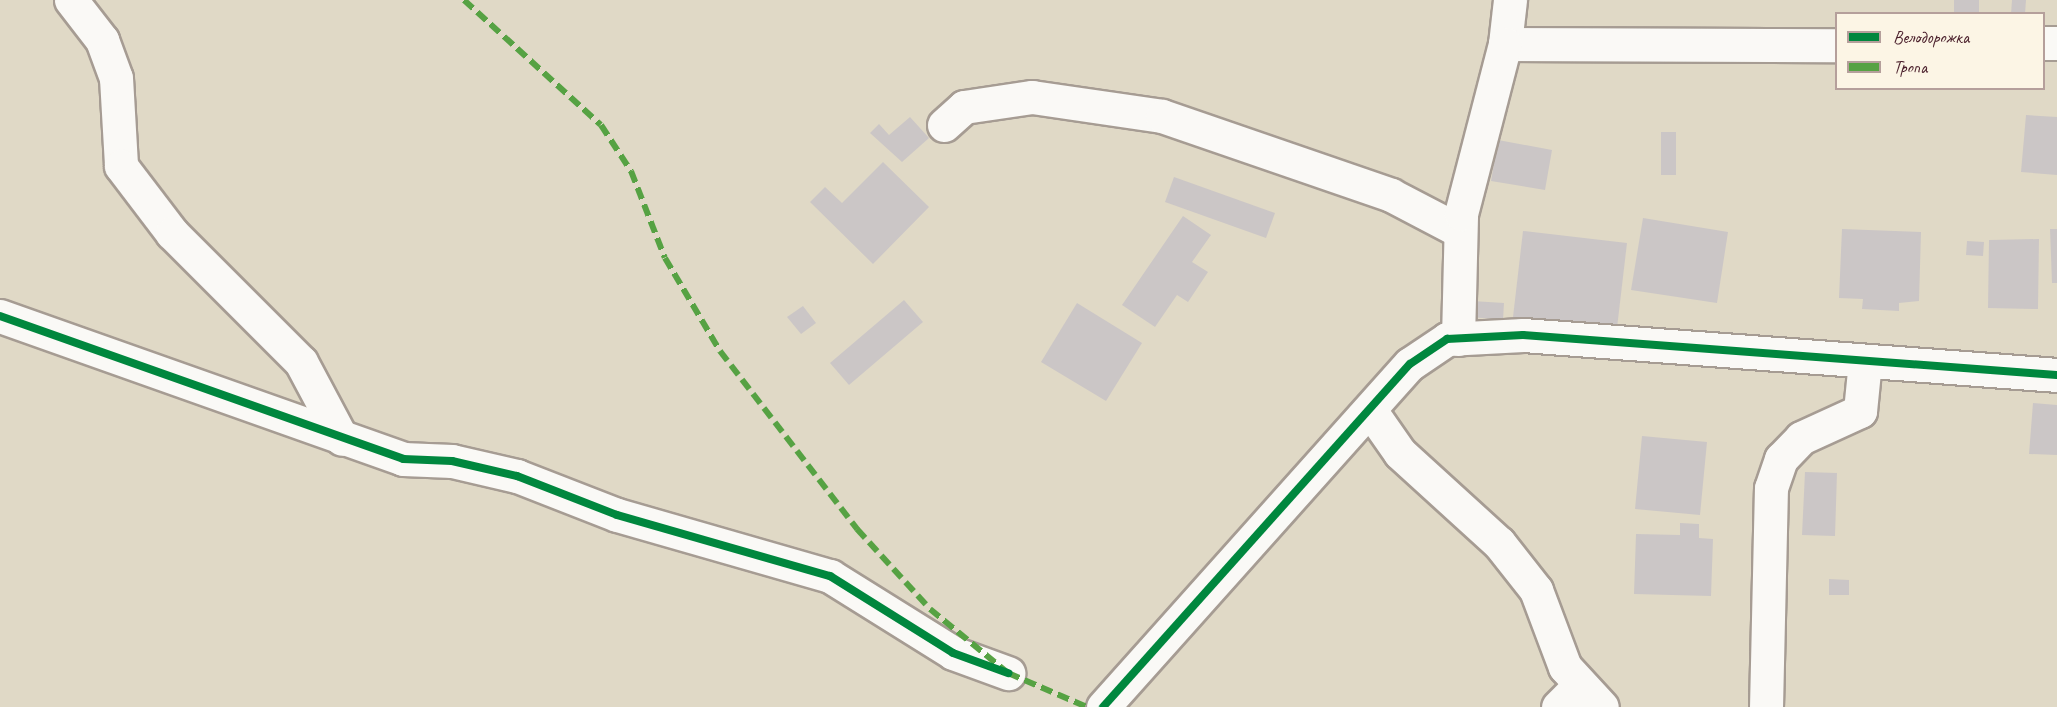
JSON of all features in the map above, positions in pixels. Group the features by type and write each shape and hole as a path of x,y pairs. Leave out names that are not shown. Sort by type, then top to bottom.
{"street":[{"path":"71,0 102,40 116,78 121,166 172,233 301,362 342,439"},
{"path":"1458,339 1460,231 1505,44 1510,0"},
{"path":"1505,44 1835,45"},
{"path":"944,125 964,107 1032,97 1162,116 1391,195 1460,231"},
{"path":"0,316 403,459 452,461 517,476 617,514 830,576 953,652 1008,673"},
{"path":"1103,707 1410,364 1447,339 1523,335 2057,375"},
{"path":"1766,707 1771,488 1781,459 1801,438 1860,411 1865,361"},
{"path":"1370,410 1400,453 1499,543 1536,590 1565,668 1584,701"}],"building":[{"path":"1954,0 1979,0 1979,12 1954,12"},
{"path":"2012,0 2026,0 2025,12 2011,12"},
{"path":"2026,115 2057,117 2057,175 2021,172"},
{"path":"910,117 929,138 902,162 870,133 879,124 889,135"},
{"path":"1661,132 1676,132 1676,175 1661,175"},
{"path":"1498,140 1552,150 1545,190 1491,181"},
{"path":"883,162 929,207 873,264 810,202 825,187 842,203"},
{"path":"1174,177 1275,213 1266,238 1165,202"},
{"path":"1183,216 1211,235 1192,262 1208,272 1188,302 1177,295 1155,327 1122,305"},
{"path":"1643,218 1728,232 1717,303 1631,290"},
{"path":"1842,229 1921,232 1919,301 1899,303 1899,311 1862,309 1863,299 1839,298"},
{"path":"2050,229 2057,229 2057,283 2052,283"},
{"path":"1523,231 1627,243 1617,328 1513,317"},
{"path":"2039,239 2038,309 1988,308 1989,240"},
{"path":"1967,241 1984,242 1983,256 1966,255"},
{"path":"904,300 923,322 849,385 830,363"},
{"path":"1472,301 1504,303 1503,320 1471,317"},
{"path":"1077,303 1142,343 1106,401 1041,362"},
{"path":"803,306 816,323 801,334 787,317"},
{"path":"2033,403 2057,405 2057,455 2029,454"},
{"path":"1642,436 1707,442 1700,515 1635,509"},
{"path":"1805,472 1837,473 1835,536 1802,535"},
{"path":"1680,523 1699,524 1699,538 1713,539 1711,596 1634,594 1636,534 1680,535"},
{"path":"1829,579 1849,580 1849,595 1829,595"}],"marked path":[{"path":"464,0 601,125 631,171 665,258 720,351 857,529 930,609 1008,673 1087,707"}],"cycle path":[{"path":"0,316 403,459 452,461 517,476 617,515 830,576 953,653 1008,673"},
{"path":"1103,707 1410,364 1447,339 1523,335 2057,375"}]}
